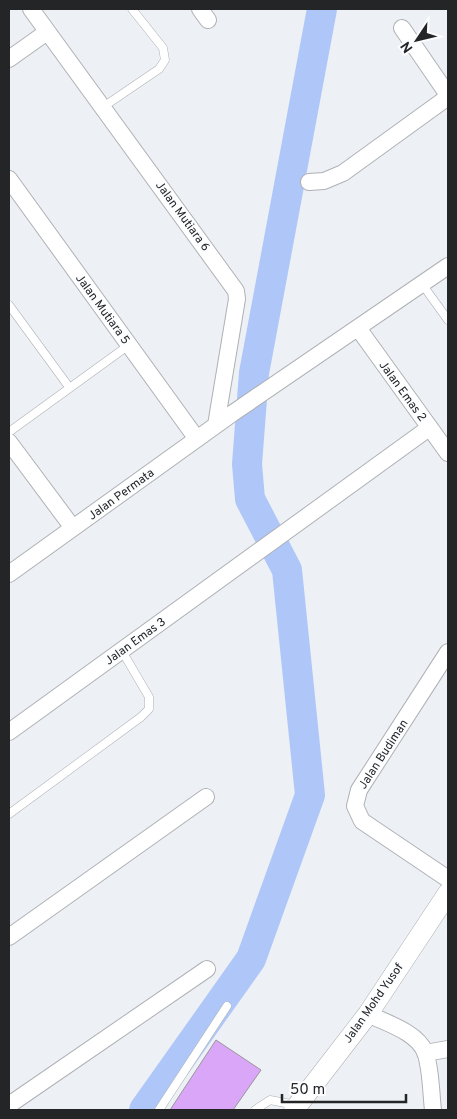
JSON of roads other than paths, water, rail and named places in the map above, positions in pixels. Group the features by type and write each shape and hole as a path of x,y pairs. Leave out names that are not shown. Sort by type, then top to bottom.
{"street":[{"name":"Jalan Mutiara 6","path":"31,9 236,291 237,299 216,425"},
{"path":"309,182 324,181 343,174 448,96 402,28"},
{"path":"9,59 48,32"},
{"name":"Jalan Mutiara 5","path":"9,179 197,439"},
{"path":"358,328 448,266"},
{"name":"Jalan Permata","path":"9,574 267,389 358,328"},
{"name":"Jalan Emas 2","path":"358,328 448,453"},
{"name":"Jalan Emas 3","path":"9,732 429,428"},
{"path":"9,442 73,528"},
{"name":"Jalan Budiman","path":"448,652 359,790 355,806 362,820 448,878"},
{"path":"9,937 206,797"},
{"name":"Jalan Mohd Yusof","path":"296,1108 368,1014 448,893"},
{"path":"9,1105 207,969"},
{"path":"368,1014 406,1033 418,1042 425,1052 434,1110"},
{"path":"425,1052 448,1049"}],"lane":[{"path":"104,107 159,69 165,60 163,48 132,9"},
{"path":"422,284 448,320"},
{"path":"9,305 69,387"},
{"path":"9,432 129,345"},
{"path":"9,814 141,717 149,709 149,697 122,652"},
{"path":"159,1110 227,1006"},
{"path":"255,1110 270,1100 296,1108"}],"waterway":[{"path":"144,1110 251,959 310,795 287,570 250,499 247,464 254,373 322,9"}]}
